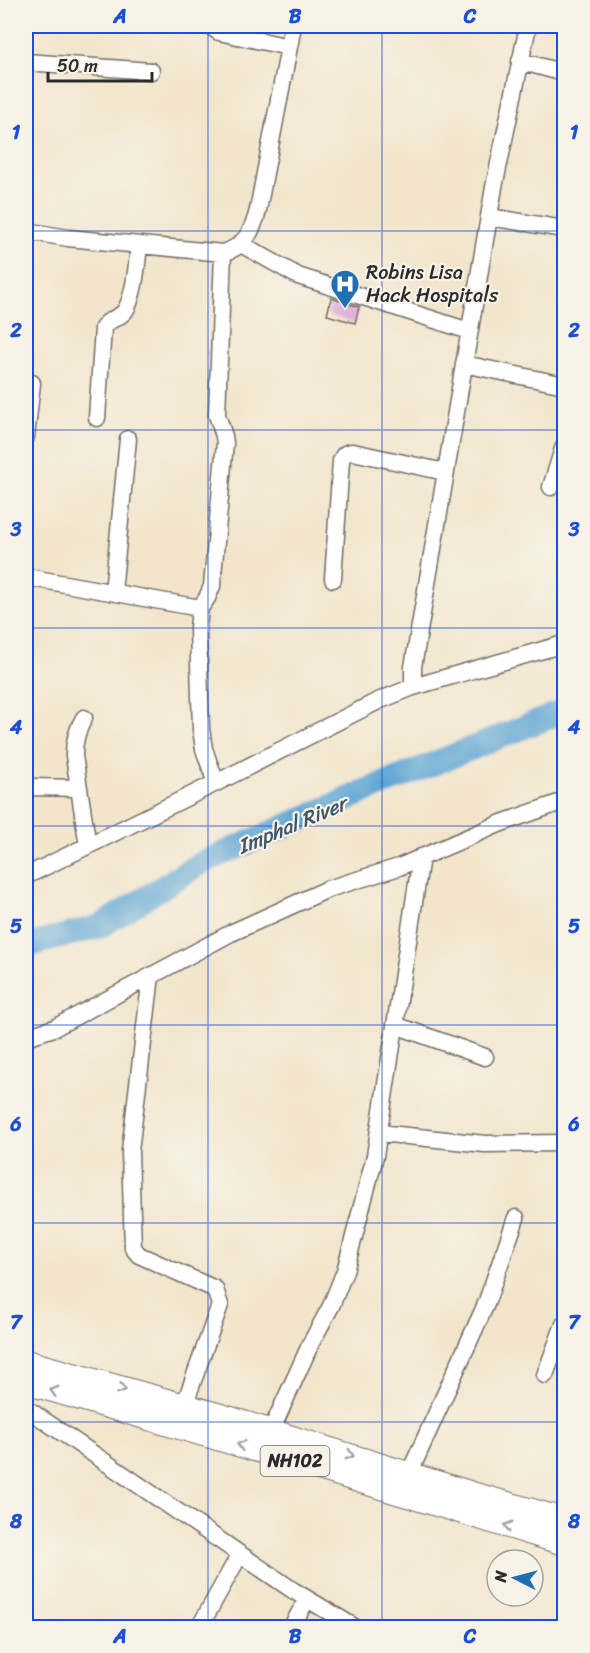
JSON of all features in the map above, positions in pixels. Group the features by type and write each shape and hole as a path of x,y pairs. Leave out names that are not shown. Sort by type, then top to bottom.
{"highway":[{"name":"NH102","path":"26,1362 271,1431 472,1494 564,1520"},
{"name":"NH102","path":"26,1382 564,1542"}],"street":[{"path":"212,26 219,32 289,47"},
{"path":"26,231 68,238 223,253 241,244 255,222 258,210 293,26"},
{"path":"413,687 413,667 469,331 489,217 528,26"},
{"path":"520,61 564,73"},
{"path":"26,62 151,71"},
{"path":"489,217 564,229"},
{"path":"241,244 298,276 469,331"},
{"path":"97,418 103,328 104,324 124,312 129,303 139,245"},
{"path":"216,783 204,749 201,729 198,628 200,608 212,586 225,443 217,415 223,253"},
{"path":"464,364 564,385"},
{"path":"26,437 32,383"},
{"path":"112,592 128,439"},
{"path":"551,487 564,446"},
{"path":"333,579 341,461 346,452 446,472"},
{"path":"26,577 200,608"},
{"path":"26,876 378,701 413,687 564,644"},
{"path":"84,717 77,730 74,756 88,846"},
{"path":"26,790 31,787 79,788"},
{"path":"26,1037 54,1028 231,933 328,889 399,867 499,824 564,801"},
{"path":"271,1431 311,1343 331,1306 345,1271 375,1156 422,857"},
{"path":"151,976 130,1151 133,1248 139,1255 215,1289 220,1305 184,1406"},
{"path":"395,1025 485,1057"},
{"path":"379,1133 485,1144 564,1143"},
{"path":"409,1474 486,1305 516,1218"},
{"path":"545,1374 564,1324"},
{"path":"26,1408 307,1599 356,1628"},
{"path":"199,1628 240,1554"},
{"path":"291,1628 307,1599"}],"building":[{"path":"331,298 359,307 355,323 327,315"}],"waterway":[{"name":"Imphal River","path":"26,946 101,926 199,864 366,791 564,711"}],"place":[{"name":"Robins Lisa Hack Hospitals","path":"345,310"}]}
